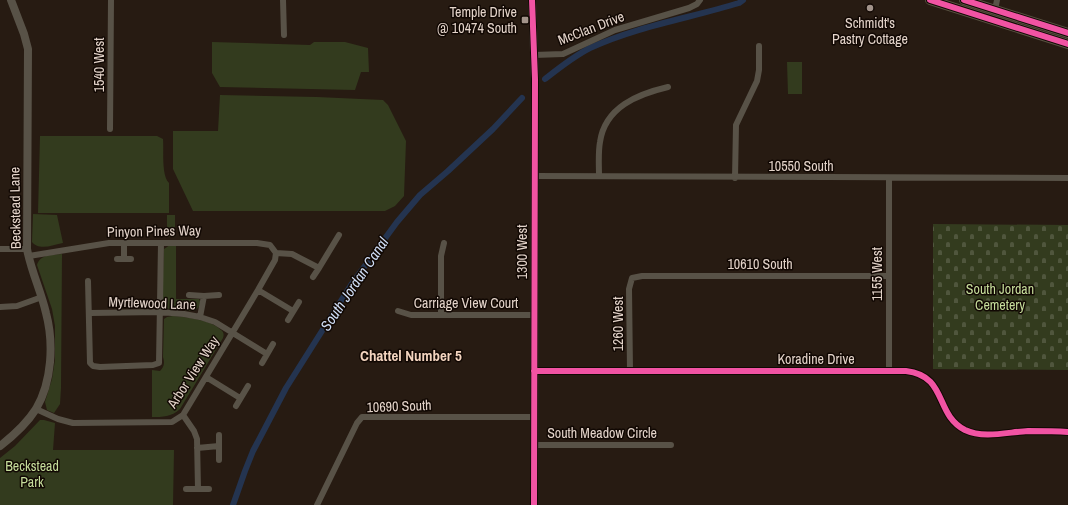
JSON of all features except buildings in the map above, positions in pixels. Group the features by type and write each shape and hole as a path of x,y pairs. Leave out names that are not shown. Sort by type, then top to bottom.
{"main road":[{"path":"930,0 1068,44"},
{"path":"964,0 996,5 1064,32 1057,41"}],"street":[{"name":"Beckstead Lane","path":"0,446 22,427 36,409 46,384 49,362 50,331 47,314 28,252 28,49 12,0"},
{"name":"1540 West","path":"110,129 111,0"},
{"path":"283,0 284,35"},
{"name":"1300 West","path":"532,0 534,55 534,505"},
{"name":"McClan Drive","path":"534,55 563,54 615,30 689,8 697,4 700,0"},
{"path":"735,178 736,125 757,81 759,70 759,46"},
{"path":"599,176 600,141 602,131 612,114 634,98 651,91 668,87"},
{"name":"10550 South","path":"534,176 735,178 1068,178"},
{"name":"1155 West","path":"889,178 889,371"},
{"path":"313,277 339,235"},
{"path":"117,259 128,259 124,243"},
{"path":"88,281 90,313 90,363 94,366 100,367 153,366 159,363 161,243"},
{"name":"Pinyon Pines Way","path":"0,249 28,252 96,244 257,243 270,245 276,253"},
{"path":"441,315 441,256 444,243"},
{"path":"276,253 292,254 319,268"},
{"name":"Arbor View Way","path":"36,409 58,419 73,423 172,422 183,415 258,290 275,260 276,253"},
{"name":"10610 South","path":"632,278 642,276 889,276"},
{"name":"1260 West","path":"630,371 629,289 632,278"},
{"path":"258,290 293,311"},
{"path":"189,295 219,295"},
{"path":"200,317 204,296"},
{"path":"0,307 17,306 42,298"},
{"path":"288,320 299,302"},
{"name":"Carriage View Court","path":"398,311 411,315 534,315"},
{"name":"Myrtlewood Lane","path":"90,313 160,312 200,317 215,322 266,354"},
{"path":"262,363 273,344"},
{"name":"Koradine Drive","path":"534,371 912,372 925,377 936,388 948,415 953,422 966,431 982,434 1068,432"},
{"path":"206,377 240,398"},
{"path":"236,406 248,386"},
{"path":"183,415 194,431 197,439 198,490"},
{"name":"10690 South","path":"317,505 357,423 362,417 534,417"},
{"path":"218,435 219,460"},
{"name":"South Meadow Circle","path":"534,445 671,445"},
{"path":"197,448 219,446"},
{"path":"186,490 209,490"}],"green space":[{"path":"212,42 310,45 314,42 345,42 368,48 369,72 361,72 355,90 220,87 212,73"},
{"path":"787,62 802,62 802,94 788,94"},
{"path":"220,95 383,100 388,105 406,141 404,196 395,206 385,211 193,211 173,169 173,131 218,131"},
{"path":"40,136 157,136 163,139 164,168 166,179 169,183 169,213 38,213"},
{"path":"33,214 57,215 63,243 42,247 35,245 32,242"},
{"path":"167,215 175,215 175,237 167,237"},
{"name":"South Jordan Cemetery","path":"933,224 1068,225 1068,370 933,369"},
{"path":"170,245 176,245 176,299 199,299 201,303 194,311 169,309 165,307 162,301 164,249"},
{"path":"62,254 61,388 60,404 54,413 47,410 45,402 52,379 55,360 55,326 52,309 37,265 44,257"},
{"path":"173,316 205,321 217,327 224,334 180,409 167,416 152,417 152,370 160,371 163,366 164,319"},
{"name":"Beckstead Park","path":"40,420 55,423 53,450 174,450 173,505 0,505 0,458 15,446"}],"waterway":[{"name":"South Jordan Canal","path":"545,79 578,55 608,40 645,28 739,3 743,0"},
{"name":"South Jordan Canal","path":"233,505 253,451 286,388 351,285 397,222 420,195 493,129 522,98"}],"cycle path":[{"path":"532,0 535,79 534,505"},
{"path":"930,0 1068,44"},
{"path":"964,0 1068,33"},
{"path":"534,371 906,371 919,374 929,380 955,423 972,433 988,435 1028,431 1068,432"}],"place":[{"name":"Schmidt's Pastry Cottage","path":"870,8"},
{"name":"Temple Drive @ 10474 South","path":"525,20"}],"district":[{"name":"Chattel Number 5","path":"411,355"}]}
